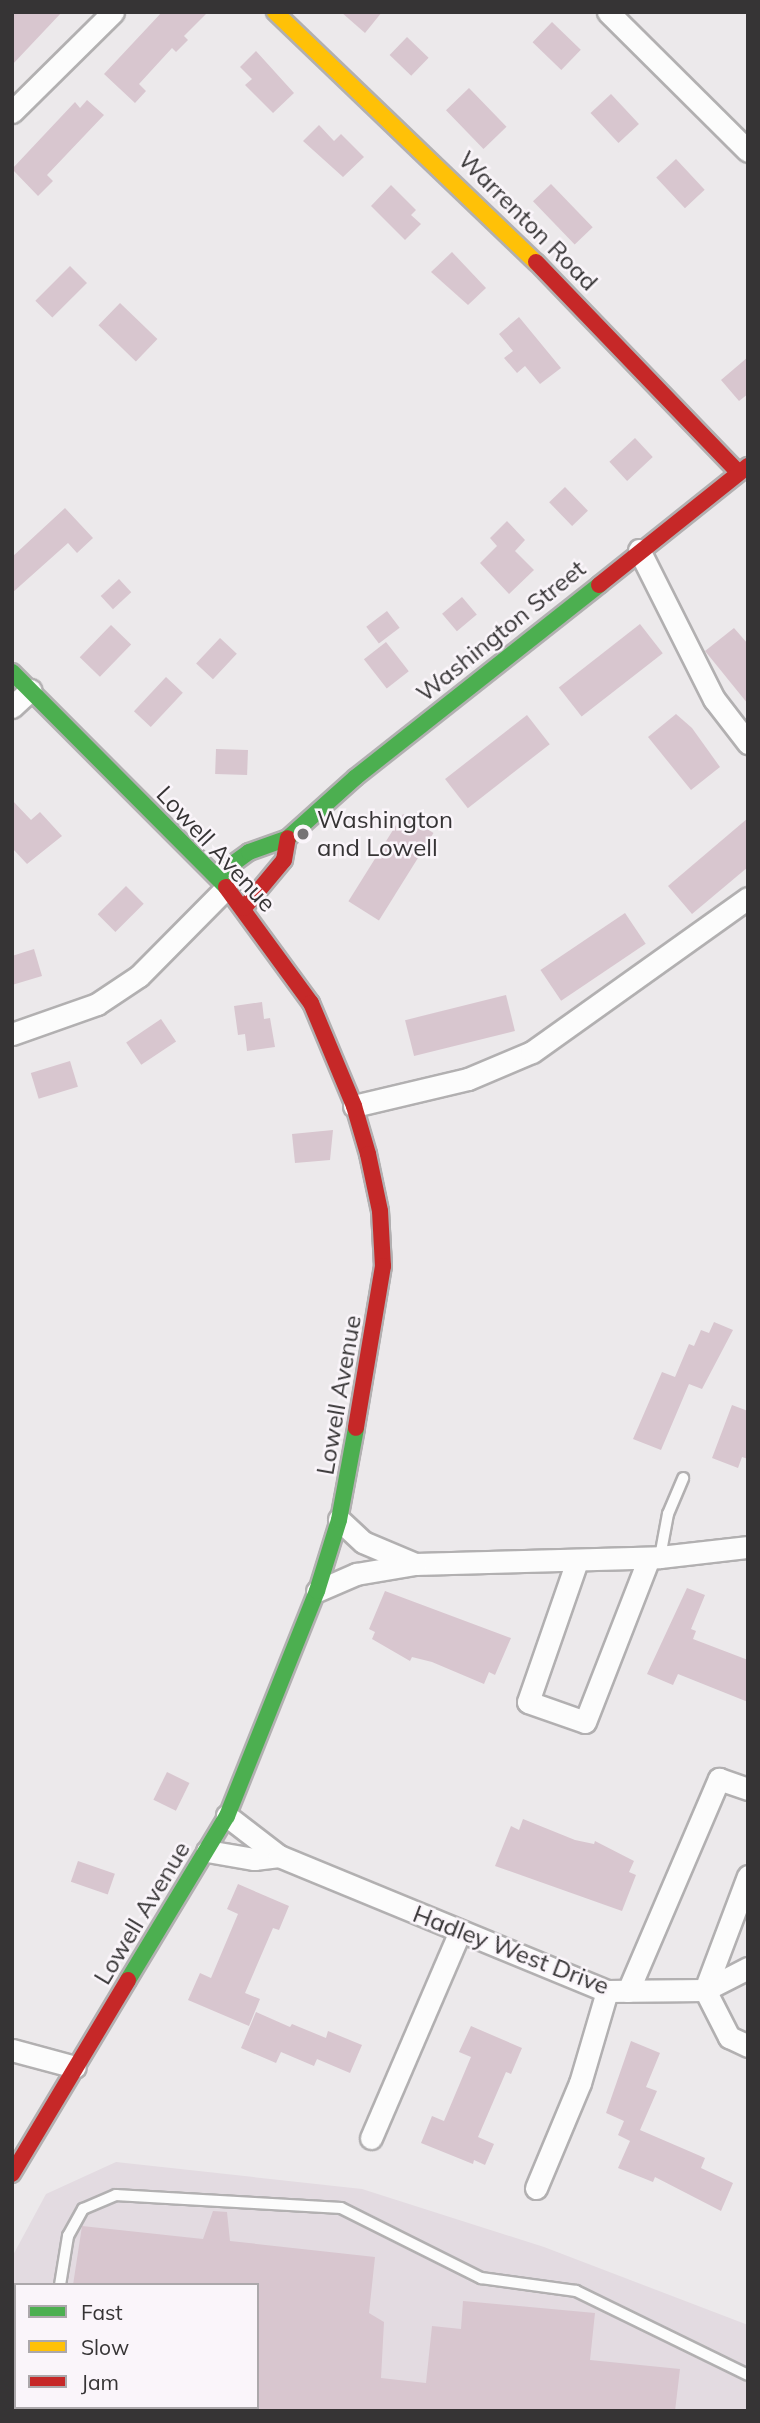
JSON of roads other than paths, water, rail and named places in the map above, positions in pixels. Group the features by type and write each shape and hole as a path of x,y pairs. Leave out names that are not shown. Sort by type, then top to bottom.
{"main road":[{"name":"Warrenton Road","path":"275,12 486,209 743,469"},
{"name":"Washington Street","path":"221,882 249,852 288,838 356,777 743,469"},
{"name":"Lowell Avenue","path":"12,672 221,882 244,908 311,1003 354,1106 380,1212 383,1266 376,1324 339,1520 317,1591 227,1816 12,2174"},
{"name":"Washington Street","path":"244,908 284,860 288,838"}],"street":[{"path":"12,112 113,12"},
{"path":"608,12 748,151"},
{"path":"639,550 713,699 748,743"},
{"path":"12,707 30,691"},
{"path":"12,1034 97,1004 139,976 221,882"},
{"path":"354,1106 468,1079 531,1052 748,898"},
{"path":"339,1520 363,1542 415,1564"},
{"path":"317,1591 356,1574 415,1564 654,1557 748,1547"},
{"path":"576,1560 528,1702 585,1722 654,1557"},
{"path":"536,2188 617,1991 719,1779 748,1789"},
{"name":"Hadley West Drive","path":"227,1816 279,1856 459,1934 617,1991 705,1990 748,1968"},
{"name":"Hadley West Drive","path":"207,1851 254,1859 279,1856"},
{"path":"748,1876 705,1990 729,2037 748,2046"},
{"path":"371,2138 459,1934"},
{"path":"12,2050 75,2067"}],"lane":[{"path":"654,1557 683,1478"},
{"path":"60,2283 68,2236 83,2208 116,2194 341,2208 481,2278 576,2291 748,2375"}],"place":[{"name":"Washington and Lowell","path":"303,834"}]}
